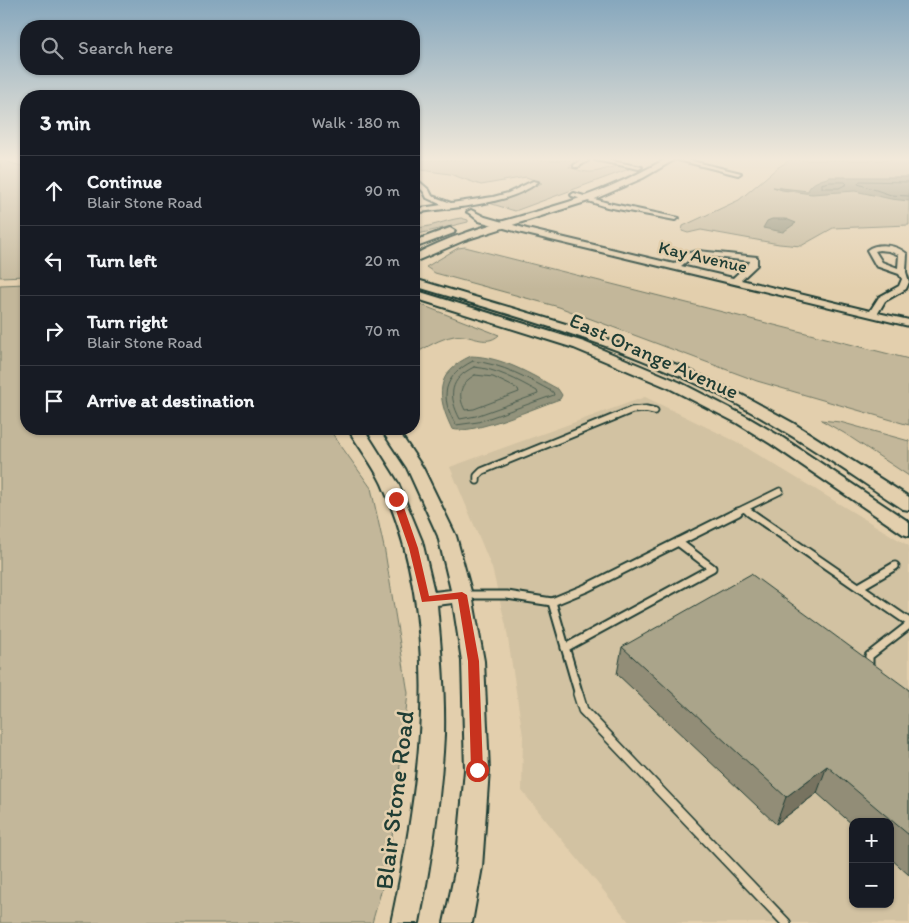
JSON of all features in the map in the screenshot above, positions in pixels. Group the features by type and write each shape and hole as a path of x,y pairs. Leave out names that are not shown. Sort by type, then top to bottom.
{"main road":[{"path":"420,242 450,230 547,203"},
{"path":"420,256 450,242 572,203"},
{"name":"East Orange Avenue","path":"420,284 577,331 625,348 692,376 742,401 814,442 909,505"},
{"name":"East Orange Avenue","path":"420,297 579,345 674,384 777,440 909,530"},
{"name":"Blair Stone Road","path":"360,435 376,457 400,507 414,548 426,600 432,665 430,773 416,872 405,923"},
{"path":"393,435 415,468 447,536 462,595 473,661 477,770 469,867 458,923"},
{"path":"426,600 462,595"}],"street":[{"name":"Kay Avenue","path":"445,203 471,212 482,219 525,231 909,323"},
{"path":"420,210 467,203"},
{"path":"604,203 675,218"},
{"path":"675,267 688,256 698,253 754,260 754,263 735,282"},
{"path":"873,314 882,299 903,287 906,279 902,272"}],"lane":[{"path":"477,481 477,476 482,471 632,410 646,408 655,411"},
{"path":"462,595 507,595 552,602 586,588 780,491"},
{"path":"744,509 859,587 909,624 868,656 870,668 877,674"},
{"path":"565,648 712,568 678,542"},
{"path":"859,587 895,566"},
{"path":"552,602 583,710 786,923"}],"shaded area":[{"path":"0,203 20,203 20,276 0,277"},
{"path":"489,203 537,203 515,211"},
{"path":"732,203 909,203 909,225 833,228 801,246 779,244 701,230 688,233 682,231 683,226"},
{"path":"461,218 468,220 468,222 420,234 420,228"},
{"path":"465,247 909,359 909,425 757,381 559,307 435,273 426,267 458,248"},
{"path":"20,284 20,435 333,435 371,488 385,552 408,693 389,864 372,923 0,923 0,285"},
{"path":"420,304 499,335 494,339 488,340 454,336 438,341 420,351"},
{"path":"645,397 737,442 909,546 909,923 630,923 522,791 523,736 506,626 492,568 450,467"},
{"path":"821,420 840,422 909,441 909,476 844,433"}],"water":[{"path":"786,219 796,223 783,232 763,228 767,221"},
{"path":"471,356 494,359 516,367 558,389 562,395 560,399 489,424 461,430 452,429 443,406 442,386 445,377 451,370 459,362"}],"building":[{"path":"751,574 909,690 909,835 894,822 894,818 889,818 827,766 786,797 622,647"}],"route":[{"path":"396,499 414,548 426,600 462,595 473,661 477,770"}]}
